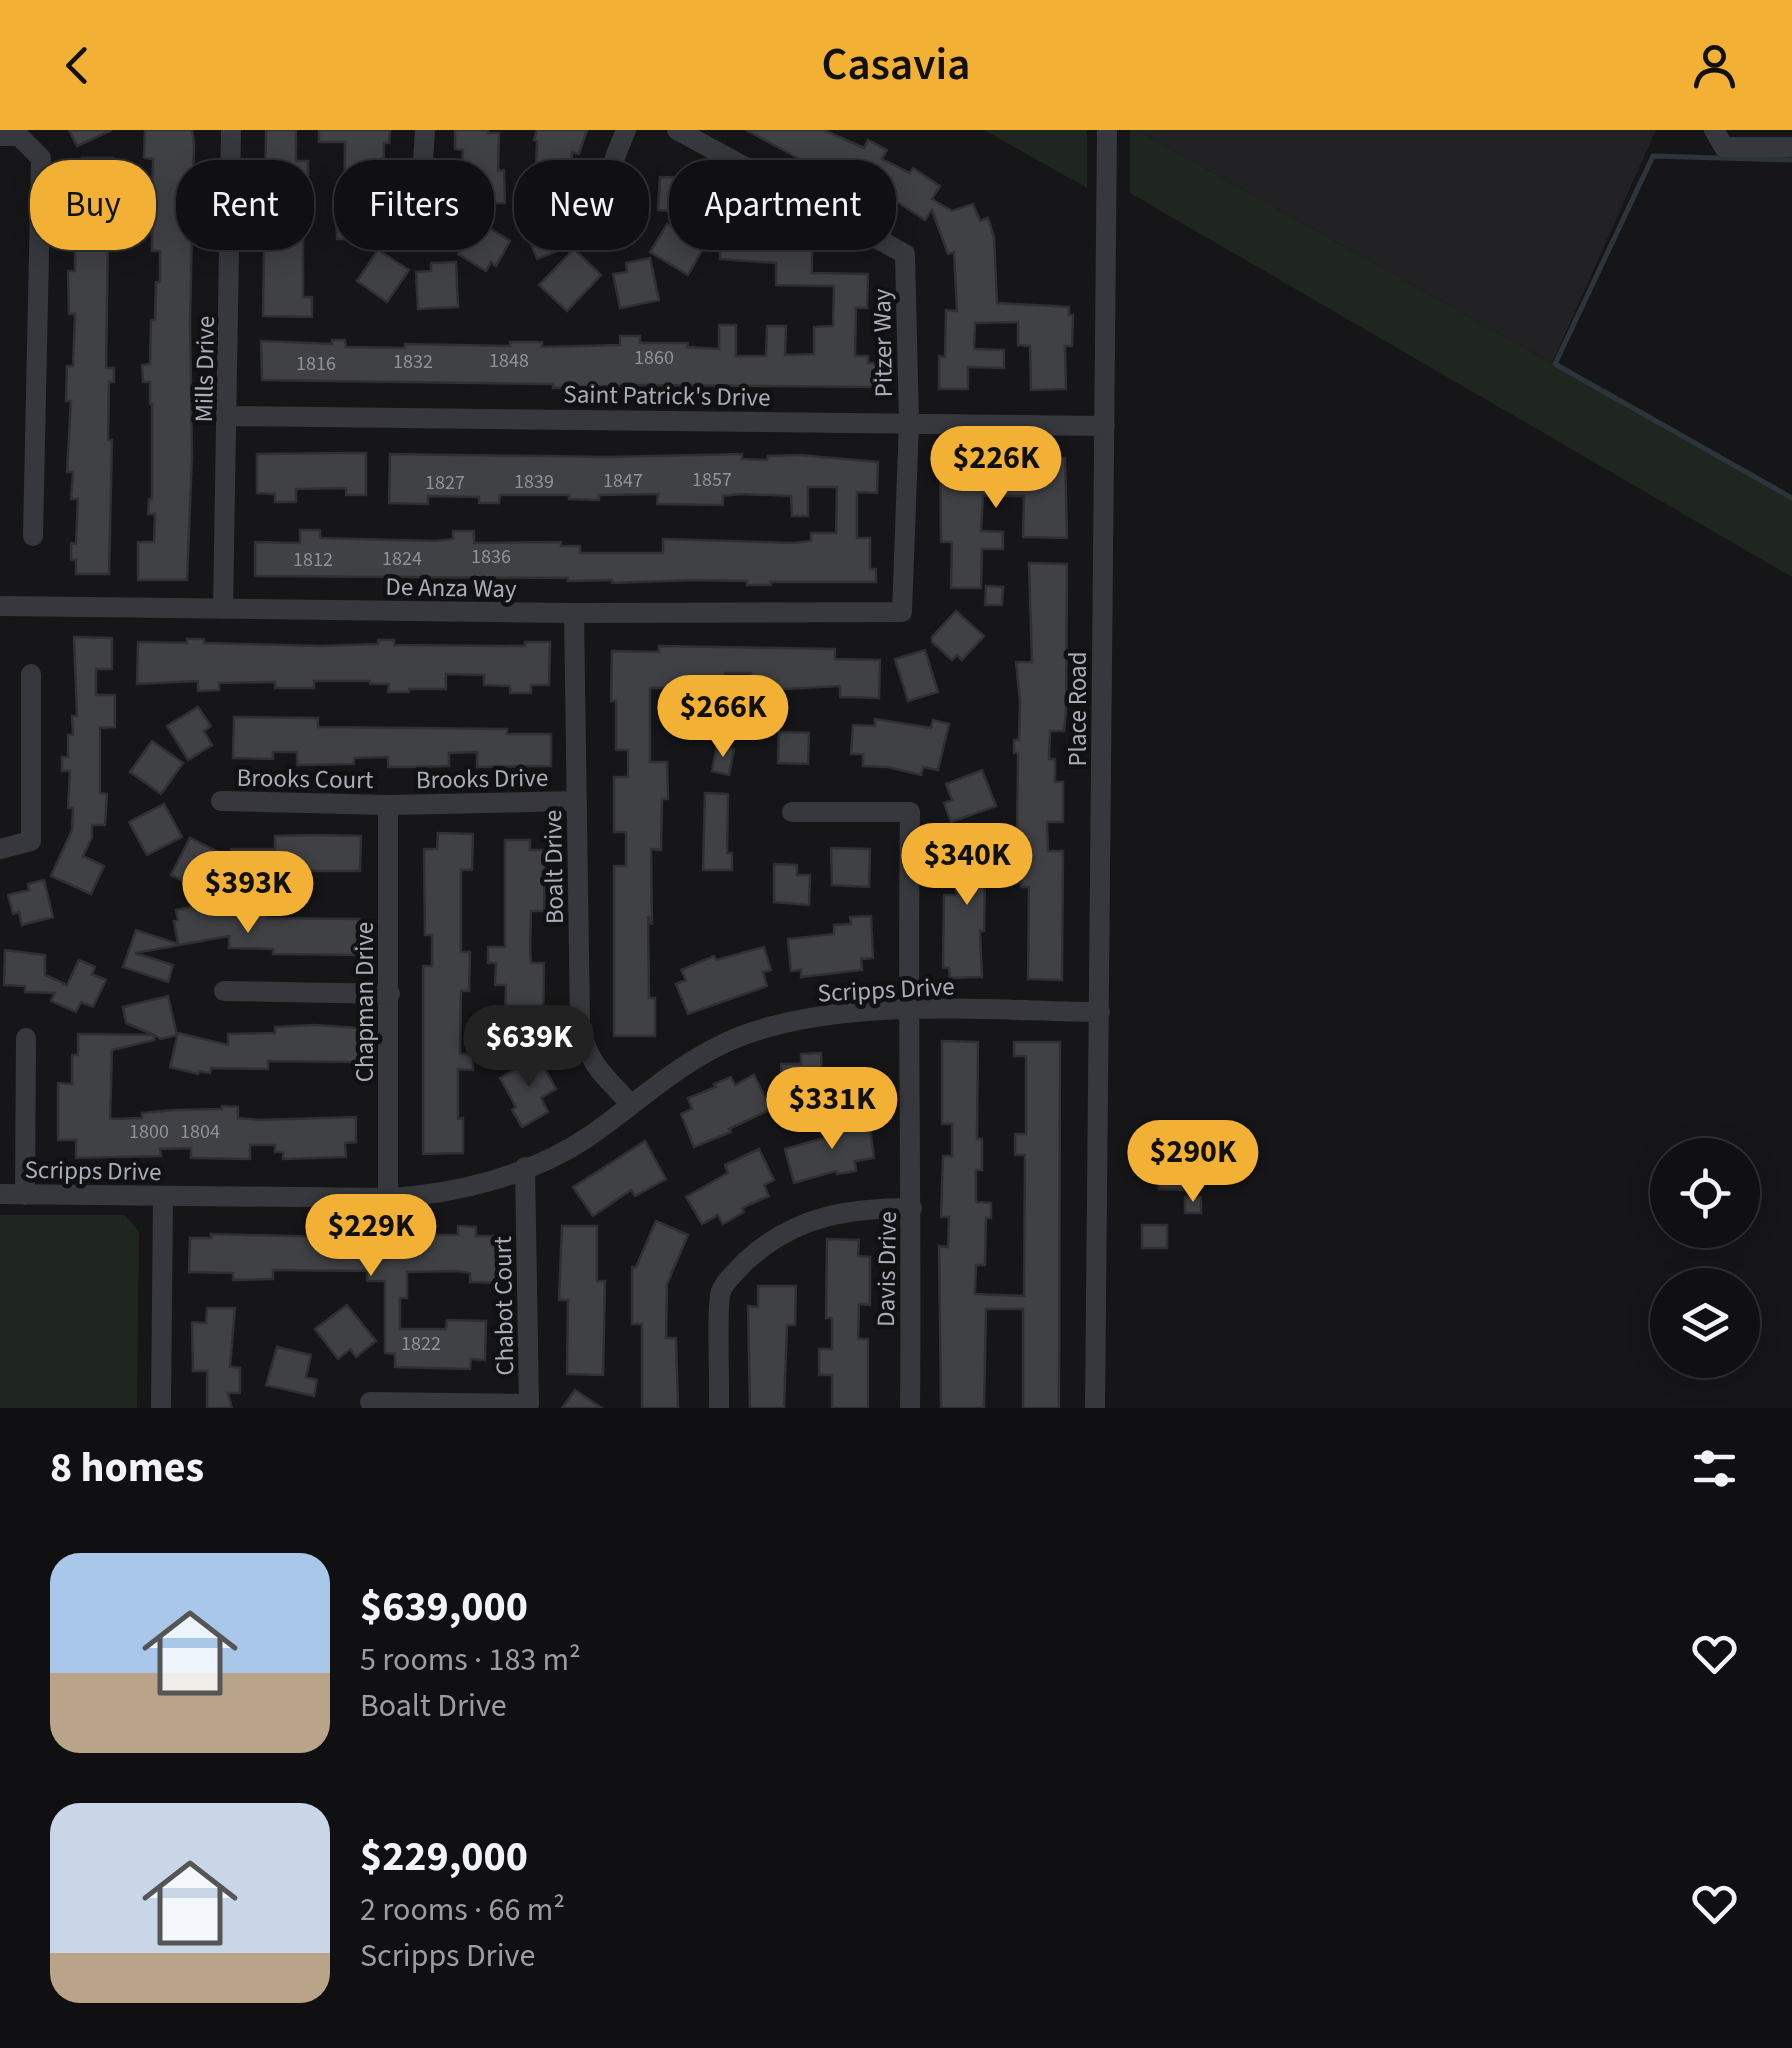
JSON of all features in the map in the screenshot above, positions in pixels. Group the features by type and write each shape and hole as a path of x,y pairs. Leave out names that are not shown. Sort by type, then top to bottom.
{"street":[{"name":"Mills Drive","path":"223,610 230,130"},
{"path":"423,160 425,130"},
{"path":"615,160 626,130"},
{"name":"Pitzer Way","path":"676,130 904,254 909,422 902,612"},
{"name":"Place Road","path":"1095,1408 1107,130"},
{"path":"1714,130 1724,147 1792,147"},
{"path":"0,136 19,136 41,158 33,536"},
{"name":"Saint Patrick's Drive","path":"228,416 1104,426"},
{"name":"De Anza Way","path":"0,606 574,613 902,612"},
{"name":"Boalt Drive","path":"574,613 582,1035 594,1066 630,1103"},
{"path":"0,849 31,842 30,674"},
{"name":"Brooks Court","path":"222,800 388,804"},
{"name":"Brooks Drive","path":"388,804 578,801"},
{"name":"Chapman Drive","path":"388,804 388,1198"},
{"name":"Davis Drive","path":"792,812 910,812 910,1408"},
{"path":"224,991 390,994"},
{"name":"Scripps Drive","path":"0,1194 388,1198 459,1189 572,1148 699,1056 763,1029 827,1014 907,1010 1100,1012"},
{"path":"25,1195 26,1038"},
{"name":"Chabot Court","path":"370,1402 529,1404 525,1167"},
{"path":"160,1408 163,1196"},
{"path":"719,1408 721,1292 740,1268 761,1248 806,1222 862,1208 912,1208"}],"shaded area":[{"path":"984,130 1087,130 1087,188"},
{"path":"1130,130 1137,130 1792,498 1792,577 1130,193"},
{"path":"1137,130 1656,130 1552,363"},
{"path":"0,1215 125,1215 139,1232 137,1408 0,1408"}],"building":[{"path":"69,130 112,130 77,146"},
{"path":"145,130 192,130 194,160 176,160 176,250 192,250 192,456 187,580 138,580 138,542 154,542 155,514 148,514 152,499 152,404 150,382 143,382 142,365 150,364 151,320 155,320 156,282 160,282 160,251 152,251 156,250 156,160 144,158"},
{"path":"266,130 296,130 296,160 266,160"},
{"path":"319,130 390,130 389,143 384,143 384,160 345,160 345,142 319,142"},
{"path":"455,130 499,133 498,171 504,170 505,203 494,203 494,160 462,160 463,150 455,149"},
{"path":"537,130 587,130 579,154 572,152 572,160 536,160"},
{"path":"746,130 824,130 864,148 868,140 887,150 884,160 801,160"},
{"path":"896,166 910,173 913,168 940,186 932,199 952,211 973,204 980,221 988,218 994,237 997,303 1069,307 1069,315 1073,315 1072,346 1065,346 1066,389 1031,390 1030,346 1018,345 1018,322 975,323 974,349 1004,350 1004,368 968,367 968,389 939,389 939,356 945,357 946,310 957,311 954,252 948,254 932,210 925,220 896,201"},
{"path":"660,177 669,177 669,211 658,210"},
{"path":"667,224 669,250 702,250 688,275 650,252"},
{"path":"494,231 510,241 496,266 491,262 486,271 458,254 460,250 494,250"},
{"path":"75,250 108,250 106,368 114,368 114,382 109,382 109,574 76,574 76,560 71,560 71,543 76,544 78,499 71,499 73,472 67,472 71,401 66,401 67,366 73,366 75,314 69,314 68,271 75,271"},
{"path":"264,250 303,250 303,297 312,297 312,317 263,316"},
{"path":"378,250 409,270 387,302 357,281"},
{"path":"534,250 560,250 537,259"},
{"path":"573,250 601,275 567,311 539,285"},
{"path":"720,250 812,250 812,273 868,274 867,308 856,308 855,356 868,356 868,363 878,363 877,387 553,388 553,384 262,380 261,341 332,344 332,340 345,340 346,347 405,348 405,344 510,346 510,342 542,342 542,347 620,345 620,336 640,336 640,343 688,343 687,347 719,349 719,325 736,325 736,356 766,356 767,326 786,326 785,355 814,354 814,327 833,326 834,286 776,285 776,263 720,259"},
{"path":"650,258 659,300 620,308 613,274 627,272 626,263"},
{"path":"456,262 458,307 418,309 416,272 431,271 431,263"},
{"path":"366,453 366,495 346,495 346,488 296,489 296,502 275,502 275,494 257,493 257,454"},
{"path":"390,454 742,454 742,459 799,455 878,462 877,493 857,492 857,538 870,538 870,569 876,569 876,582 747,585 747,581 612,583 568,578 255,576 255,542 300,543 300,530 320,530 320,538 435,541 453,539 453,531 474,531 474,543 561,542 561,546 580,546 580,553 663,553 663,539 793,543 811,541 811,533 836,533 837,487 808,487 808,516 792,516 791,496 741,494 723,496 723,505 657,504 658,494 599,495 599,500 569,499 569,495 500,495 499,503 479,503 479,497 428,496 428,504 389,503"},
{"path":"940,456 970,457 970,477 1022,478 1022,464 1053,464 1053,457 1065,458 1067,538 1023,537 1024,496 983,496 981,531 1003,532 1003,549 982,549 981,588 951,588 952,542 941,542"},
{"path":"1029,563 1067,564 1064,731 1050,731 1049,759 1055,759 1055,782 1063,782 1063,822 1047,822 1048,851 1063,851 1062,980 1028,979 1029,887 1021,887 1022,845 1017,845 1018,753 1014,753 1014,740 1019,740 1020,702 1016,662 1032,662"},
{"path":"986,586 1003,587 1002,605 985,605"},
{"path":"956,611 984,636 962,660 957,655 952,660 932,642 932,637"},
{"path":"74,637 112,638 112,669 96,669 96,695 115,695 115,727 100,728 100,793 107,794 105,825 92,825 92,837 83,856 104,866 91,894 51,876 72,830 73,808 68,808 70,771 62,771 62,757 68,757 72,716 77,716"},
{"path":"187,639 204,639 204,643 320,646 378,644 378,640 394,640 394,645 525,646 525,642 550,642 549,685 531,685 531,693 510,693 510,686 484,685 484,675 446,674 446,689 409,692 388,692 389,684 370,681 314,681 314,688 275,688 275,682 219,683 219,690 198,691 198,681 137,684 138,642 187,643"},
{"path":"659,646 835,649 835,659 880,660 879,698 840,697 840,686 750,691 751,673 725,673 725,686 650,688 650,762 667,762 668,799 662,799 661,850 651,849 649,998 655,998 655,1036 614,1036 614,866 626,866 626,832 614,832 614,777 628,777 628,750 616,750 616,701 611,701 612,651 659,652"},
{"path":"925,650 938,692 908,701 895,659"},
{"path":"198,707 211,726 204,731 212,745 188,760 167,726"},
{"path":"234,717 318,718 318,727 507,729 507,734 551,734 551,766 477,767 477,752 449,753 449,766 388,767 388,757 354,758 354,764 297,765 297,752 273,752 273,759 233,758"},
{"path":"875,719 931,728 933,720 949,724 938,770 923,767 921,775 863,766 863,754 851,754 853,725 875,726"},
{"path":"779,732 809,733 808,764 778,763"},
{"path":"152,741 183,763 161,794 130,772"},
{"path":"717,746 734,749 729,775 712,771"},
{"path":"982,770 996,806 951,822 944,803 952,800 946,784"},
{"path":"705,793 728,794 727,853 732,853 732,870 703,870"},
{"path":"164,804 182,837 147,855 129,822"},
{"path":"438,833 473,834 472,870 461,870 461,952 470,952 469,991 461,991 460,1054 473,1054 473,1070 458,1069 463,1153 423,1154 423,966 432,966 432,935 425,935 424,849 437,849"},
{"path":"990,835 990,875 985,875 984,931 980,931 982,977 950,978 949,968 943,968 944,895 956,895 955,836"},
{"path":"275,836 361,836 360,871 267,871 267,884 207,885 208,893 171,875 190,838 231,858 231,849 275,849"},
{"path":"505,840 530,840 530,850 545,850 544,911 531,911 530,948 531,963 544,963 543,1031 497,1029 498,1017 505,1017 506,985 495,985 496,963 488,963 488,947 505,947"},
{"path":"831,848 870,849 869,887 832,885"},
{"path":"774,864 797,865 797,875 810,875 809,905 774,902"},
{"path":"44,880 53,917 22,925 19,912 13,914 8,895 29,890 28,884"},
{"path":"210,903 212,912 268,913 268,918 360,919 360,955 273,954 273,949 229,948 229,936 135,953 173,965 168,982 123,967 136,930 178,944 176,910"},
{"path":"871,916 873,958 861,959 862,970 801,977 801,970 791,971 788,939 834,934 834,925 851,924 850,917"},
{"path":"764,947 771,970 763,972 767,986 688,1014 676,984 686,980 681,970 714,956 716,960"},
{"path":"5,950 45,955 45,975 67,985 79,960 95,967 92,974 106,980 93,1007 81,1002 76,1012 51,1001 55,993 25,992 25,986 4,985"},
{"path":"168,996 177,1035 161,1039 126,1023 123,1007"},
{"path":"275,1027 359,1028 358,1062 268,1061 268,1069 211,1068 210,1073 198,1074 170,1067 178,1033 228,1045 228,1034 275,1033"},
{"path":"78,1034 154,1035 154,1040 112,1050 110,1119 222,1106 238,1107 238,1118 258,1120 356,1117 356,1142 345,1143 346,1157 283,1159 283,1152 275,1152 275,1145 250,1145 250,1159 191,1158 191,1148 160,1149 161,1156 76,1158 76,1140 58,1140 58,1083 72,1084 72,1055 78,1055"},
{"path":"942,1041 978,1042 977,1139 982,1139 982,1170 976,1170 976,1202 991,1203 991,1218 986,1218 985,1265 976,1265 975,1294 1024,1296 1025,1155 1015,1155 1015,1134 1026,1134 1026,1056 1014,1056 1014,1042 1060,1042 1059,1408 1023,1408 1023,1309 986,1309 984,1408 941,1408 939,1246 948,1247 949,1217 941,1217 943,1156 952,1156 952,1124 942,1124"},
{"path":"821,1053 822,1099 797,1100 797,1107 782,1108 781,1064 801,1064 801,1054"},
{"path":"538,1056 556,1089 541,1098 548,1112 522,1127 500,1078"},
{"path":"754,1075 771,1109 694,1147 681,1114 692,1109 688,1098 731,1077 735,1085"},
{"path":"869,1121 874,1158 855,1161 856,1171 836,1171 794,1183 785,1149 831,1136 830,1127"},
{"path":"645,1141 666,1179 635,1196 631,1190 593,1216 573,1187"},
{"path":"759,1149 774,1180 764,1185 769,1196 742,1208 744,1212 723,1224 718,1215 702,1224 686,1197 728,1173 725,1165"},
{"path":"1146,1162 1184,1163 1183,1190 1159,1189 1159,1181 1145,1181"},
{"path":"1185,1197 1201,1197 1201,1213 1185,1213"},
{"path":"656,1221 688,1235 667,1284 666,1338 676,1338 678,1408 642,1408 642,1324 632,1324 632,1267 636,1267"},
{"path":"1142,1225 1167,1225 1167,1248 1142,1248"},
{"path":"458,1226 476,1227 476,1236 497,1236 496,1283 470,1282 470,1273 457,1271 407,1272 407,1298 400,1298 400,1329 446,1329 447,1320 486,1321 485,1360 471,1359 470,1369 395,1367 395,1354 385,1353 385,1281 367,1281 367,1271 273,1270 273,1279 233,1280 233,1273 189,1272 190,1238 211,1238 211,1234 367,1238 386,1235 386,1245 413,1245 413,1235 458,1235"},
{"path":"562,1226 597,1226 597,1281 605,1281 603,1375 567,1374 568,1300 559,1300"},
{"path":"827,1239 859,1240 858,1256 870,1257 870,1305 859,1304 858,1339 868,1339 868,1408 832,1408 832,1375 819,1375 819,1349 832,1349 832,1318 826,1318"},
{"path":"758,1286 796,1286 795,1325 787,1325 784,1408 750,1408 748,1306 758,1307"},
{"path":"347,1305 376,1341 356,1357 350,1349 338,1359 315,1329"},
{"path":"207,1308 235,1308 230,1367 240,1368 240,1393 228,1393 232,1408 207,1408 207,1371 193,1371 192,1322 206,1323"},
{"path":"277,1347 311,1355 306,1377 317,1380 314,1396 266,1385"},
{"path":"575,1390 602,1408 562,1408"}],"waterway":[{"path":"1792,160 1653,156 1555,364 1792,498"}]}
